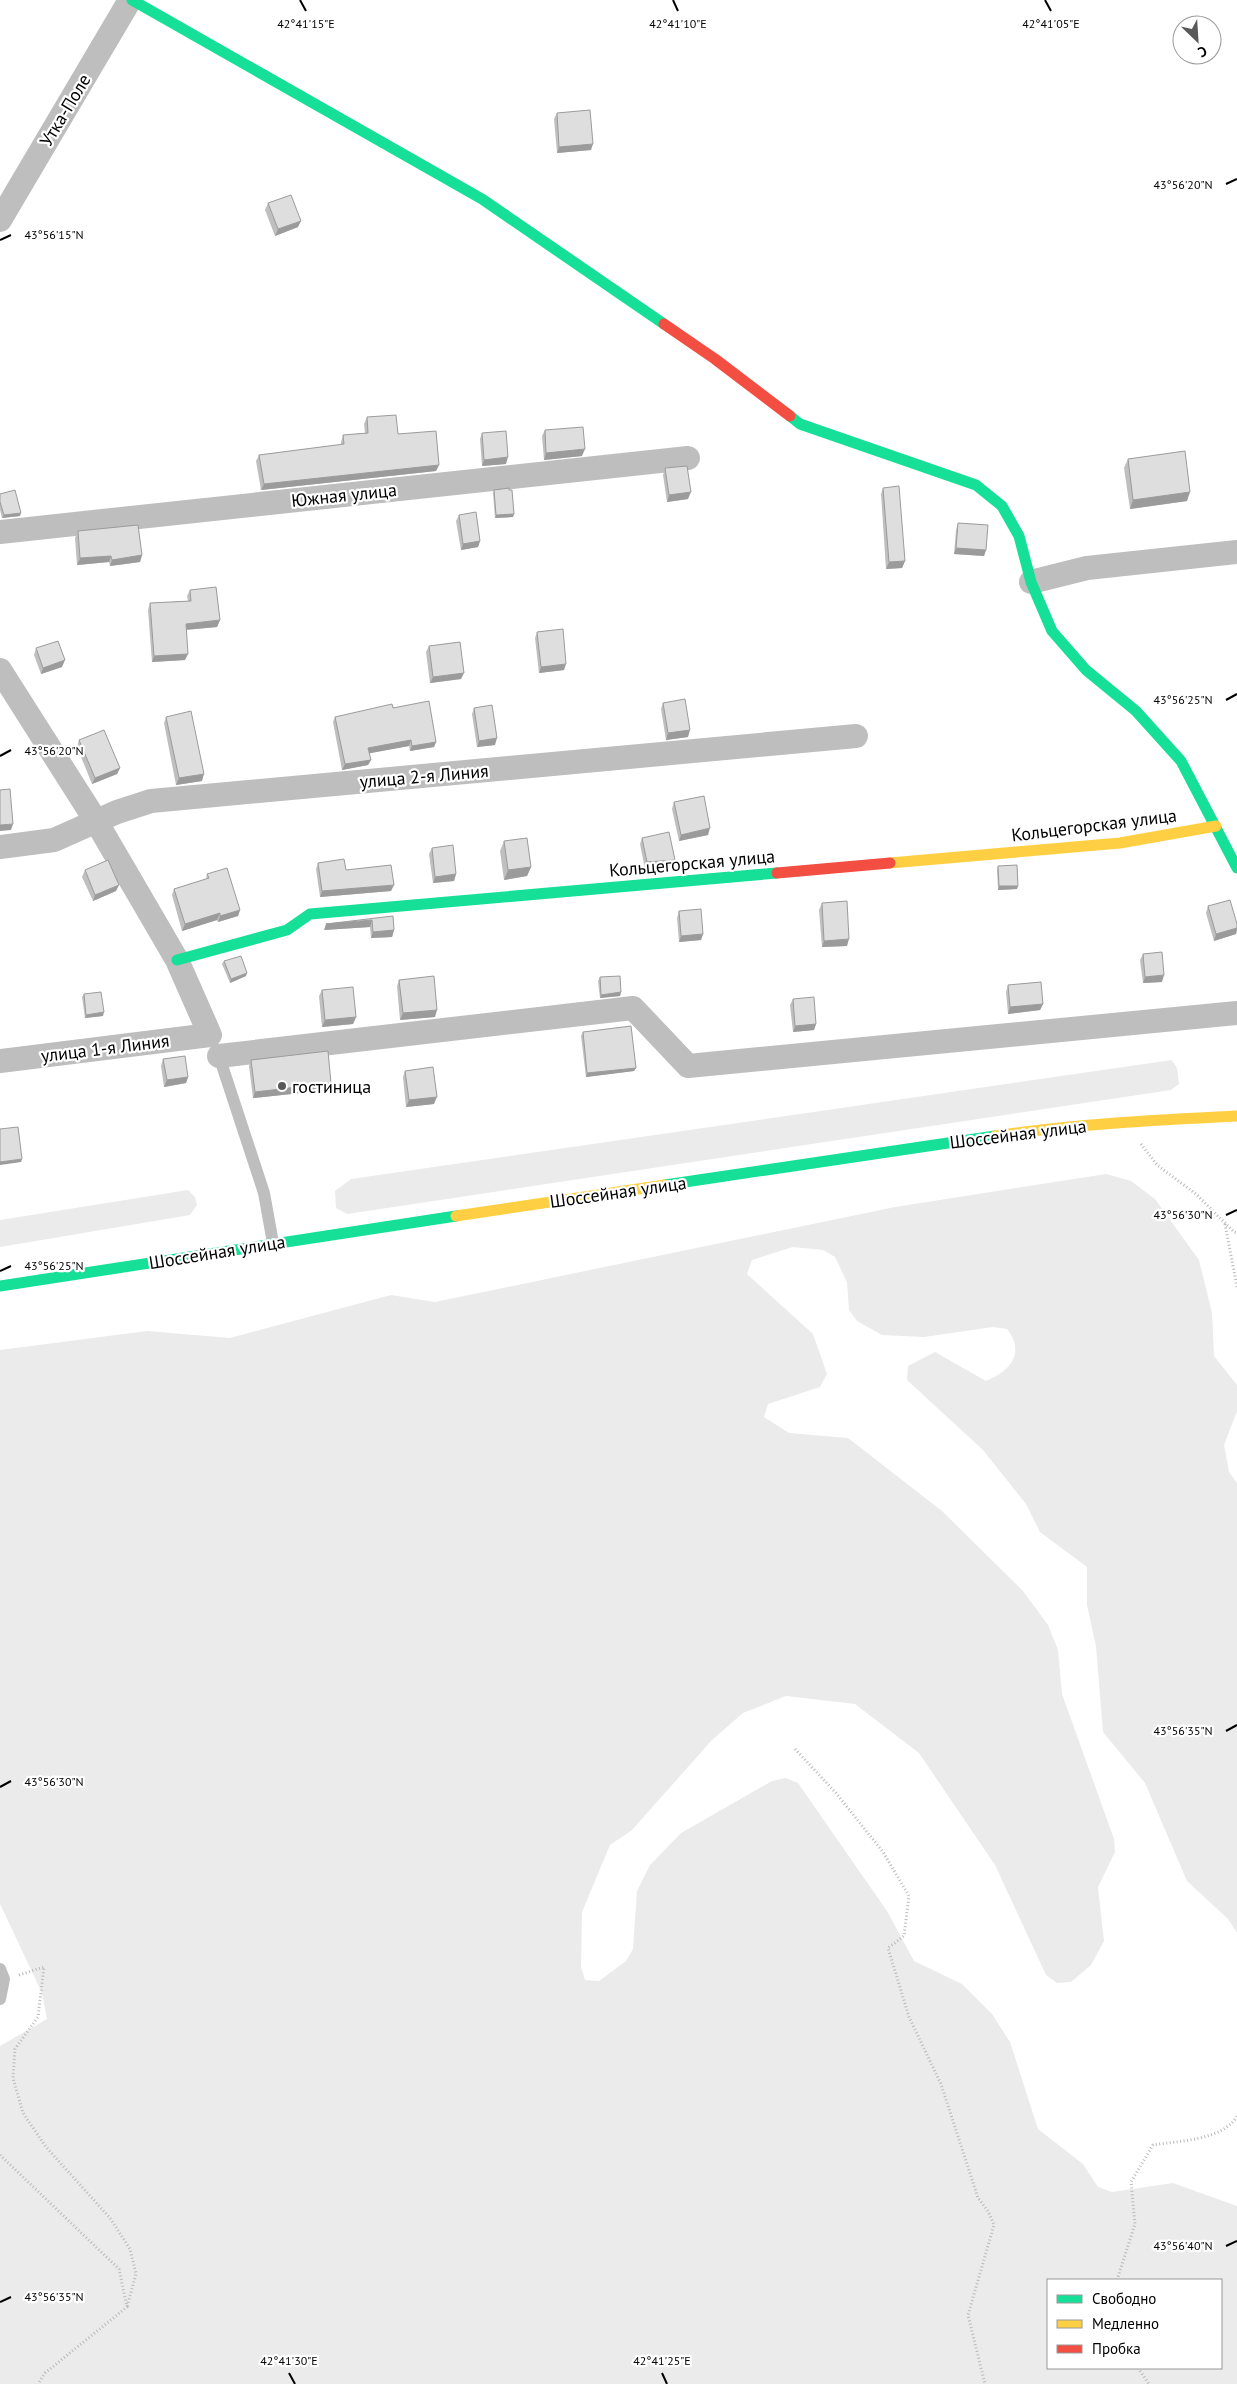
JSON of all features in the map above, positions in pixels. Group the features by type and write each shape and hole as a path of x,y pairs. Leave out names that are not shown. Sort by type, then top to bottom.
{"street":[{"name":"Утка-Поле","path":"0,220 131,0"},
{"path":"131,0 482,199 715,359 800,424 976,485 1002,506 1019,536 1031,582 1052,631 1086,670 1136,710 1181,761 1237,868"},
{"name":"Южная улица","path":"0,532 688,458"},
{"path":"1031,582 1087,568 1237,552"},
{"path":"0,670 96,821 177,960 215,1046 633,1008 688,1066 1237,1013"},
{"name":"улица 2-я Линия","path":"0,847 54,840 117,812 151,801 856,736"},
{"name":"Кольцегорская улица","path":"177,960 287,930 310,914 1120,843 1216,826"},
{"name":"улица 1-я Линия","path":"0,1061 215,1046"},
{"name":"Шоссейная улица","path":"0,1286 272,1243 1040,1130 1136,1121 1237,1116"}],"lane":[{"path":"215,1046 264,1193 272,1243"},
{"path":"0,1999 2,1974"}],"path":[{"path":"1136,1121 1140,1143 1157,1165 1196,1194 1237,1233"},
{"path":"1224,1222 1237,1287"},
{"path":"794,1749 836,1793 883,1852 909,1896 904,1936 888,1948 909,2017 941,2084 978,2198 988,2210 994,2225 968,2315 985,2384"},
{"path":"2,1974 44,1967 38,2017 15,2049 13,2078 23,2112 46,2147 110,2218 130,2249 136,2274 127,2307 45,2373 38,2384"},
{"path":"1117,2279 1135,2224 1131,2182 1153,2145 1203,2138 1232,2125 1237,2116"},
{"path":"0,2155 119,2269 127,2307"},
{"path":"1139,2369 1149,2384"}],"shaded area":[{"path":"1172,1060 1177,1068 1179,1084 1171,1090 347,1214 336,1208 335,1191 351,1179"},
{"path":"1106,1174 1131,1181 1155,1199 1199,1260 1212,1313 1214,1356 1237,1385 1237,1411 1224,1445 1229,1472 1237,1483 1237,1933 1228,1919 1187,1881 1145,1783 1103,1732 1096,1646 1087,1605 1087,1567 1040,1532 1026,1504 983,1450 907,1380 908,1366 935,1352 986,1381 1002,1372 1013,1360 1015,1346 1013,1338 1007,1329 993,1327 924,1337 882,1335 857,1321 849,1310 847,1282 835,1257 823,1250 793,1247 752,1260 747,1274 813,1334 827,1374 820,1387 768,1404 764,1417 789,1433 848,1438 942,1511 1023,1591 1048,1625 1058,1650 1062,1694 1114,1839 1115,1852 1098,1887 1104,1941 1091,1965 1071,1982 1057,1983 1046,1975 995,1865 919,1753 855,1704 786,1696 743,1713 712,1740 632,1830 610,1845 582,1912 581,1967 585,1980 599,1981 626,1961 633,1949 637,1891 650,1865 681,1833 772,1781 786,1778 798,1783 887,1911 914,1961 962,1984 992,2014 1010,2042 1038,2129 1083,2164 1098,2187 1112,2192 1173,2183 1237,2206 1237,2384 0,2384 0,2046 47,2019 42,1993 0,1904 0,1350 147,1331 230,1338 391,1295 435,1302 895,1207"},
{"path":"188,1190 195,1197 197,1205 190,1215 0,1247 0,1220"}],"building":[{"path":"590,110 593,144 559,147 557,113"},
{"path":"291,195 301,221 278,229 268,203"},
{"path":"396,415 398,434 436,431 439,465 264,484 259,455 344,444 343,435 368,433 367,417"},
{"path":"583,427 585,449 546,453 545,430"},
{"path":"506,431 508,457 484,460 482,433"},
{"path":"1185,451 1190,492 1133,500 1128,459"},
{"path":"687,466 691,492 669,495 665,468"},
{"path":"899,486 905,561 889,562 883,488"},
{"path":"509,488 509,490 512,490 514,514 496,515 494,490"},
{"path":"15,490 21,513 4,515 0,494"},
{"path":"476,512 480,541 463,544 459,515"},
{"path":"958,523 988,525 986,550 956,548"},
{"path":"138,525 142,555 112,560 111,556 80,558 78,531"},
{"path":"216,587 220,620 186,624 188,654 154,656 150,603 191,601 190,590"},
{"path":"563,629 566,664 541,667 537,632"},
{"path":"58,641 65,660 43,668 36,648"},
{"path":"460,642 464,673 433,677 429,646"},
{"path":"685,699 690,730 668,733 663,703"},
{"path":"429,701 436,742 412,746 411,740 368,748 371,760 345,764 335,717 392,704 393,708"},
{"path":"492,705 497,738 479,741 474,708"},
{"path":"191,711 204,774 179,778 166,717"},
{"path":"104,730 120,768 95,778 79,740"},
{"path":"10,789 13,824 0,825 0,790"},
{"path":"704,796 710,828 681,835 674,802"},
{"path":"669,832 675,860 647,862 642,838"},
{"path":"527,838 531,867 508,870 504,841"},
{"path":"453,845 456,874 435,877 432,848"},
{"path":"344,859 346,870 391,865 394,885 322,891 318,863"},
{"path":"108,860 119,885 95,895 85,870"},
{"path":"1017,865 1018,886 999,886 998,866"},
{"path":"227,868 240,910 220,916 220,913 185,924 174,889 209,878 207,874"},
{"path":"1230,900 1237,928 1216,934 1208,906"},
{"path":"847,901 849,939 824,941 822,903"},
{"path":"701,909 703,934 681,936 679,911"},
{"path":"393,916 394,930 373,932 372,920 326,924"},
{"path":"1162,952 1164,975 1145,977 1143,954"},
{"path":"241,956 247,973 231,979 224,961"},
{"path":"434,976 437,1010 403,1013 399,980"},
{"path":"620,976 621,992 601,995 600,977"},
{"path":"1041,982 1043,1004 1010,1007 1008,985"},
{"path":"353,987 356,1017 325,1020 322,990"},
{"path":"101,992 104,1012 86,1015 84,994"},
{"path":"814,997 816,1024 795,1026 793,999"},
{"path":"631,1026 636,1068 587,1073 583,1032"},
{"path":"328,1051 331,1083 255,1092 251,1060"},
{"path":"185,1056 188,1077 167,1080 163,1059"},
{"path":"433,1067 437,1097 409,1100 405,1071"},
{"path":"18,1127 22,1159 0,1162 0,1129"}],"traffic: fast":[{"path":"132,0 482,199 664,324"},
{"path":"790,416 800,424 976,485 1002,506 1019,536 1031,582 1052,631 1086,670 1136,711 1181,761 1237,868"},
{"path":"177,960 287,930 310,914 777,873"},
{"path":"665,1185 995,1136"},
{"path":"0,1286 456,1216"}],"traffic: slow":[{"path":"890,863 1120,843 1216,826"},
{"path":"995,1136 1086,1125 1237,1116"},
{"path":"456,1216 665,1185"}],"traffic: jam":[{"path":"664,324 715,359 790,416"},
{"path":"777,873 890,863"}],"place":[{"name":"гостиница","path":"282,1086"}]}
